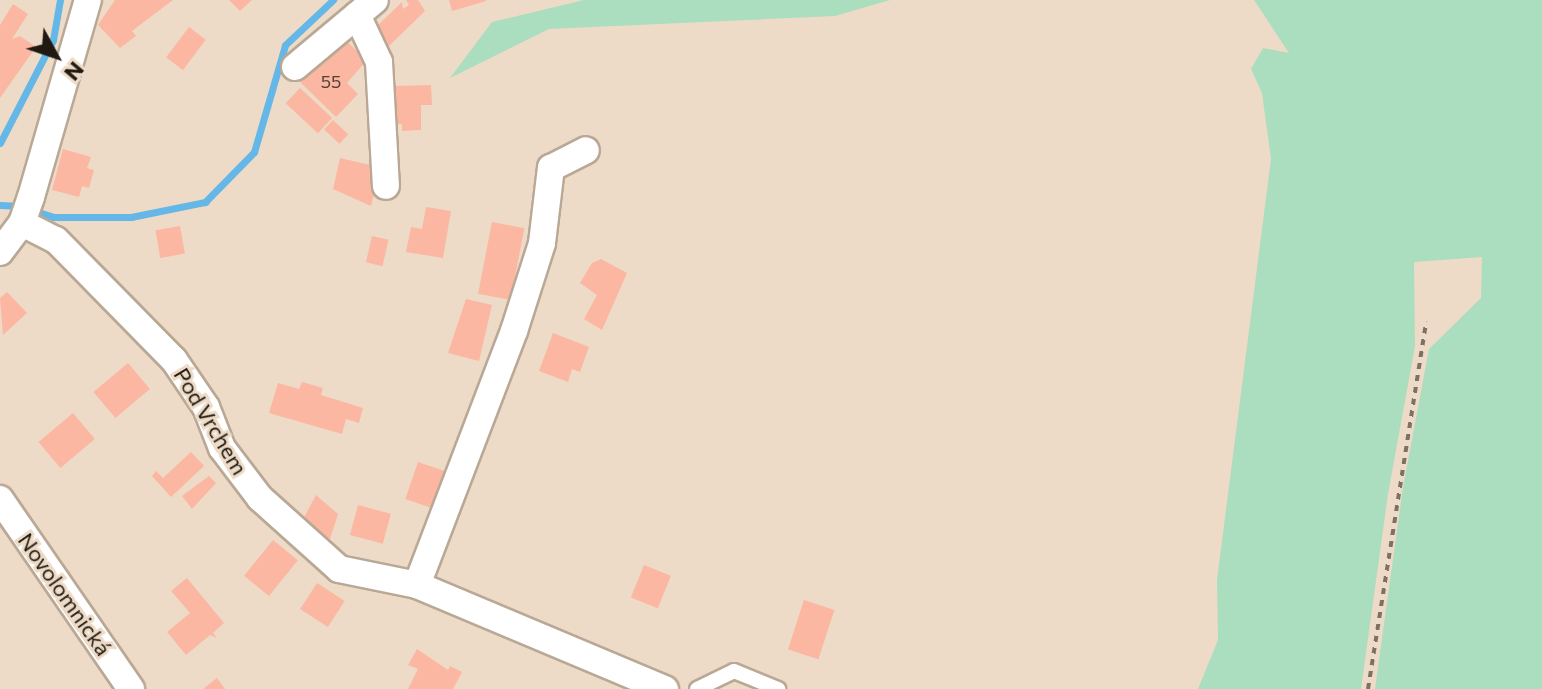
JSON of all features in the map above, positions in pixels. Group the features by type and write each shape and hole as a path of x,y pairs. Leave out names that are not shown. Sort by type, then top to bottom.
{"street":[{"path":"0,252 22,223 88,0"},
{"path":"295,67 366,8 379,62 386,186"},
{"path":"417,585 514,331 542,243 551,168 586,150"},
{"name":"Pod Vrchem","path":"22,223 56,240 174,360 206,407 222,448 295,533 339,569 417,585 665,689"},
{"name":"Novolomnická","path":"0,499 131,689"}],"lane":[{"path":"697,689 734,671 778,689"}],"path":[{"path":"1368,689 1426,322"}],"green space":[{"path":"584,0 890,0 835,16 549,29 450,78 492,22"},
{"path":"1254,0 1542,0 1542,689 1375,689 1403,487 1429,349 1481,298 1482,257 1414,262 1415,346 1388,494 1361,689 1198,689 1218,640 1217,580 1271,159 1262,93 1251,69 1263,48 1289,53"}],"building":[{"path":"115,0 173,0 132,31 136,36 120,48 98,25"},
{"path":"229,0 252,0 240,11"},
{"path":"406,0 418,0 425,11 389,46 373,30 402,2 403,9 409,5"},
{"path":"449,0 486,0 486,1 452,11"},
{"path":"13,4 28,14 12,39 20,36 36,47 0,98 0,25"},
{"path":"189,27 206,40 183,70 166,57"},
{"path":"347,42 367,60 347,83 358,94 336,117 299,81"},
{"path":"431,85 432,105 421,105 421,130 402,131 402,124 394,124 394,86"},
{"path":"300,88 332,118 318,133 286,103"},
{"path":"333,120 348,134 339,144 324,130"},
{"path":"63,149 91,157 87,168 94,170 89,188 82,186 79,197 52,190"},
{"path":"340,158 374,166 371,179 377,180 371,206 333,189"},
{"path":"426,207 451,211 443,258 406,252 411,227 422,229"},
{"path":"492,222 524,228 510,300 478,294"},
{"path":"180,226 185,254 160,258 155,230"},
{"path":"372,236 389,240 382,266 366,262"},
{"path":"601,259 627,273 602,330 584,319 597,295 580,283 592,263"},
{"path":"7,292 27,313 3,335 0,298"},
{"path":"466,299 492,305 479,361 448,353"},
{"path":"553,333 589,347 580,372 572,369 568,382 539,371"},
{"path":"128,363 150,389 115,418 94,392"},
{"path":"302,382 323,388 321,395 363,408 359,423 346,419 342,434 269,413 278,383 299,389"},
{"path":"73,413 95,439 60,468 39,442"},
{"path":"191,452 204,466 171,497 152,476 156,471 163,478"},
{"path":"418,462 444,471 432,508 405,499"},
{"path":"209,476 216,483 192,509 182,496"},
{"path":"316,495 338,514 330,539 301,523"},
{"path":"358,505 391,514 383,544 350,535"},
{"path":"273,540 298,560 269,596 244,576"},
{"path":"644,565 671,576 658,608 631,597"},
{"path":"187,578 224,623 213,633 217,638 210,635 186,655 167,632 190,613 171,591"},
{"path":"317,583 345,601 328,627 300,609"},
{"path":"804,600 834,610 818,659 788,649"},
{"path":"417,649 448,670 450,666 462,672 453,689 408,689 418,669 408,665"},
{"path":"217,678 225,689 203,689"}],"waterway":[{"path":"0,143 53,40 60,0"},
{"path":"32,210 54,217 131,217 205,202 254,152 285,45 333,0"},
{"path":"0,205 21,206"}]}
